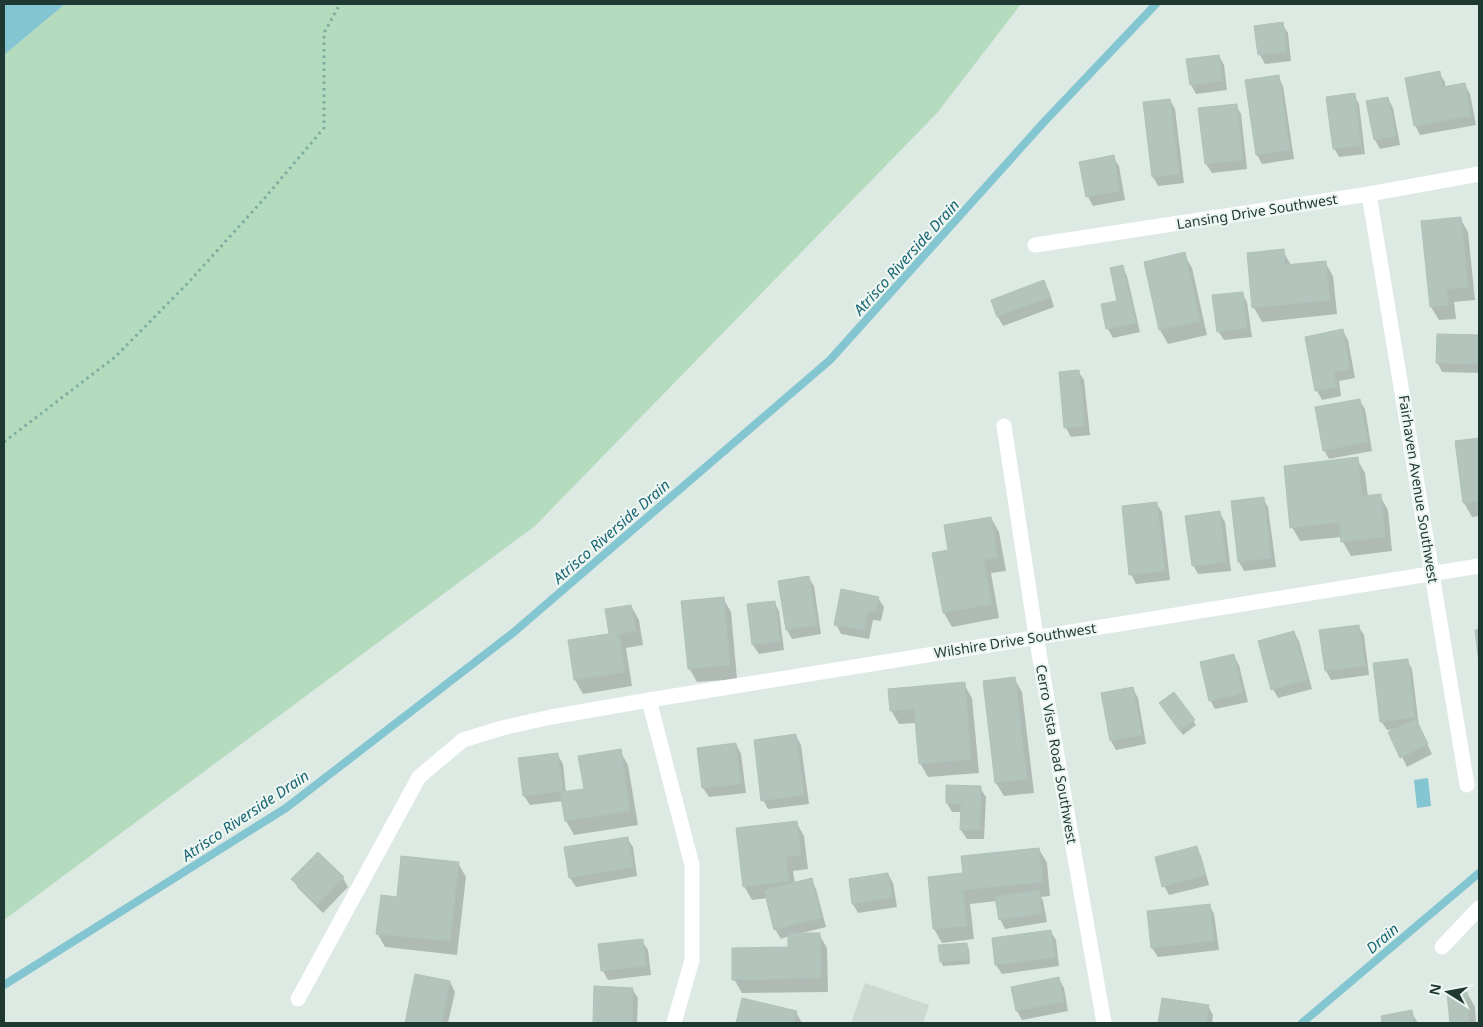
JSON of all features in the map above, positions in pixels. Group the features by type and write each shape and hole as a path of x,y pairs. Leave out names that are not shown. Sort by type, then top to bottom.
{"street":[{"name":"Lansing Drive Southwest","path":"1035,245 1370,194 1479,174"},
{"name":"Fairhaven Avenue Southwest","path":"1370,194 1467,785"},
{"name":"Cerro Vista Road Southwest","path":"1004,426 1036,636 1104,1023"},
{"name":"Wilshire Drive Southwest","path":"298,999 420,777 463,740 502,728 550,717 649,700 1036,636 1479,566"},
{"path":"649,700 692,865 692,960 674,1023"},
{"path":"1442,947 1479,908"}],"path":[{"path":"4,442 115,358 188,284 324,128 324,34 340,4"}],"shaded area":[{"path":"865,983 929,1005 923,1023 851,1023"}],"green space":[{"path":"65,4 1021,4 937,113 535,526 4,920 4,55"}],"water":[{"path":"4,4 65,4 4,55"},
{"path":"1428,778 1431,806 1417,808 1414,780"}],"building":[{"path":"1283,22 1287,52 1258,55 1254,26"},
{"path":"1219,55 1223,81 1190,85 1186,59"},
{"path":"1440,71 1442,87 1465,83 1471,116 1414,126 1405,78"},
{"path":"1279,75 1290,150 1256,155 1245,80"},
{"path":"1355,93 1361,145 1333,149 1326,97"},
{"path":"1388,97 1396,136 1374,140 1366,101"},
{"path":"1170,99 1179,174 1152,177 1143,102"},
{"path":"1237,104 1243,160 1205,164 1198,108"},
{"path":"1114,155 1120,191 1086,197 1079,162"},
{"path":"1461,217 1468,287 1447,289 1449,305 1430,307 1421,221"},
{"path":"1284,249 1285,265 1326,261 1330,300 1252,308 1247,253"},
{"path":"1185,252 1200,321 1159,330 1144,262"},
{"path":"1123,265 1136,323 1106,329 1101,304 1117,301 1110,268"},
{"path":"1044,280 1050,297 997,317 991,300"},
{"path":"1243,292 1247,328 1217,332 1212,295"},
{"path":"1343,329 1350,369 1334,372 1337,387 1315,391 1305,337"},
{"path":"1437,334 1479,335 1479,364 1436,363"},
{"path":"1079,370 1085,426 1064,428 1059,372"},
{"path":"1360,399 1368,442 1323,451 1315,407"},
{"path":"1479,438 1479,501 1463,503 1455,441"},
{"path":"1358,457 1362,496 1381,494 1385,537 1341,542 1339,522 1290,528 1284,466"},
{"path":"1264,497 1271,558 1238,562 1231,501"},
{"path":"1157,502 1165,571 1129,575 1122,506"},
{"path":"1220,511 1226,562 1192,566 1185,516"},
{"path":"991,517 998,557 984,560 992,604 943,613 932,553 948,550 944,525"},
{"path":"809,576 817,625 786,630 778,581"},
{"path":"841,589 879,597 876,612 868,611 864,630 834,625"},
{"path":"724,597 730,665 688,669 681,601"},
{"path":"775,601 780,641 752,645 747,604"},
{"path":"631,605 636,631 619,634 625,672 574,680 568,640 609,634 605,609"},
{"path":"1359,625 1365,666 1325,671 1319,630"},
{"path":"1479,629 1479,663 1475,630"},
{"path":"1294,631 1308,680 1271,690 1258,641"},
{"path":"1234,654 1243,693 1209,701 1200,662"},
{"path":"1408,659 1415,717 1380,722 1373,663"},
{"path":"1015,677 1027,779 995,783 983,681"},
{"path":"965,682 971,759 919,764 914,709 890,711 888,689"},
{"path":"1133,687 1142,735 1110,741 1101,693"},
{"path":"1174,692 1195,720 1180,731 1159,703"},
{"path":"1416,719 1428,744 1400,758 1388,732"},
{"path":"796,734 804,795 761,801 754,740"},
{"path":"736,743 741,784 702,788 697,748"},
{"path":"621,749 630,811 565,821 560,792 584,789 578,756"},
{"path":"558,753 563,791 523,796 518,758"},
{"path":"946,785 981,786 980,830 960,830 961,804 946,803"},
{"path":"797,821 801,855 786,857 789,881 743,887 736,828"},
{"path":"628,837 633,867 569,878 564,847"},
{"path":"1197,846 1205,875 1162,887 1155,857"},
{"path":"1039,848 1043,882 963,890 967,926 933,929 928,877 963,873 961,856"},
{"path":"318,852 344,877 317,905 291,879"},
{"path":"401,856 459,862 450,941 376,934 381,895 397,897"},
{"path":"888,873 892,898 852,904 849,879"},
{"path":"812,878 821,918 774,930 764,890"},
{"path":"1039,890 1042,913 999,920 995,897"},
{"path":"1210,904 1214,941 1151,948 1147,911"},
{"path":"1051,930 1055,957 995,965 992,938"},
{"path":"788,933 820,933 821,978 732,980 732,948 788,947"},
{"path":"643,939 646,966 601,971 598,944"},
{"path":"967,943 968,960 940,962 938,945"},
{"path":"415,974 450,981 442,1023 405,1023"},
{"path":"1059,977 1064,1002 1016,1011 1011,987"},
{"path":"594,986 633,988 632,1023 593,1023"},
{"path":"1467,992 1469,1023 1450,1023 1447,993"},
{"path":"742,998 797,1011 794,1023 736,1023"},
{"path":"1162,998 1209,1005 1206,1023 1158,1023"},
{"path":"1412,1010 1414,1023 1382,1023 1381,1016"}],"waterway":[{"name":"Atrisco Riverside Drain","path":"4,985 286,808 514,632 830,360 1044,122 1156,4"},
{"name":"Drain","path":"1302,1023 1479,873"}]}
